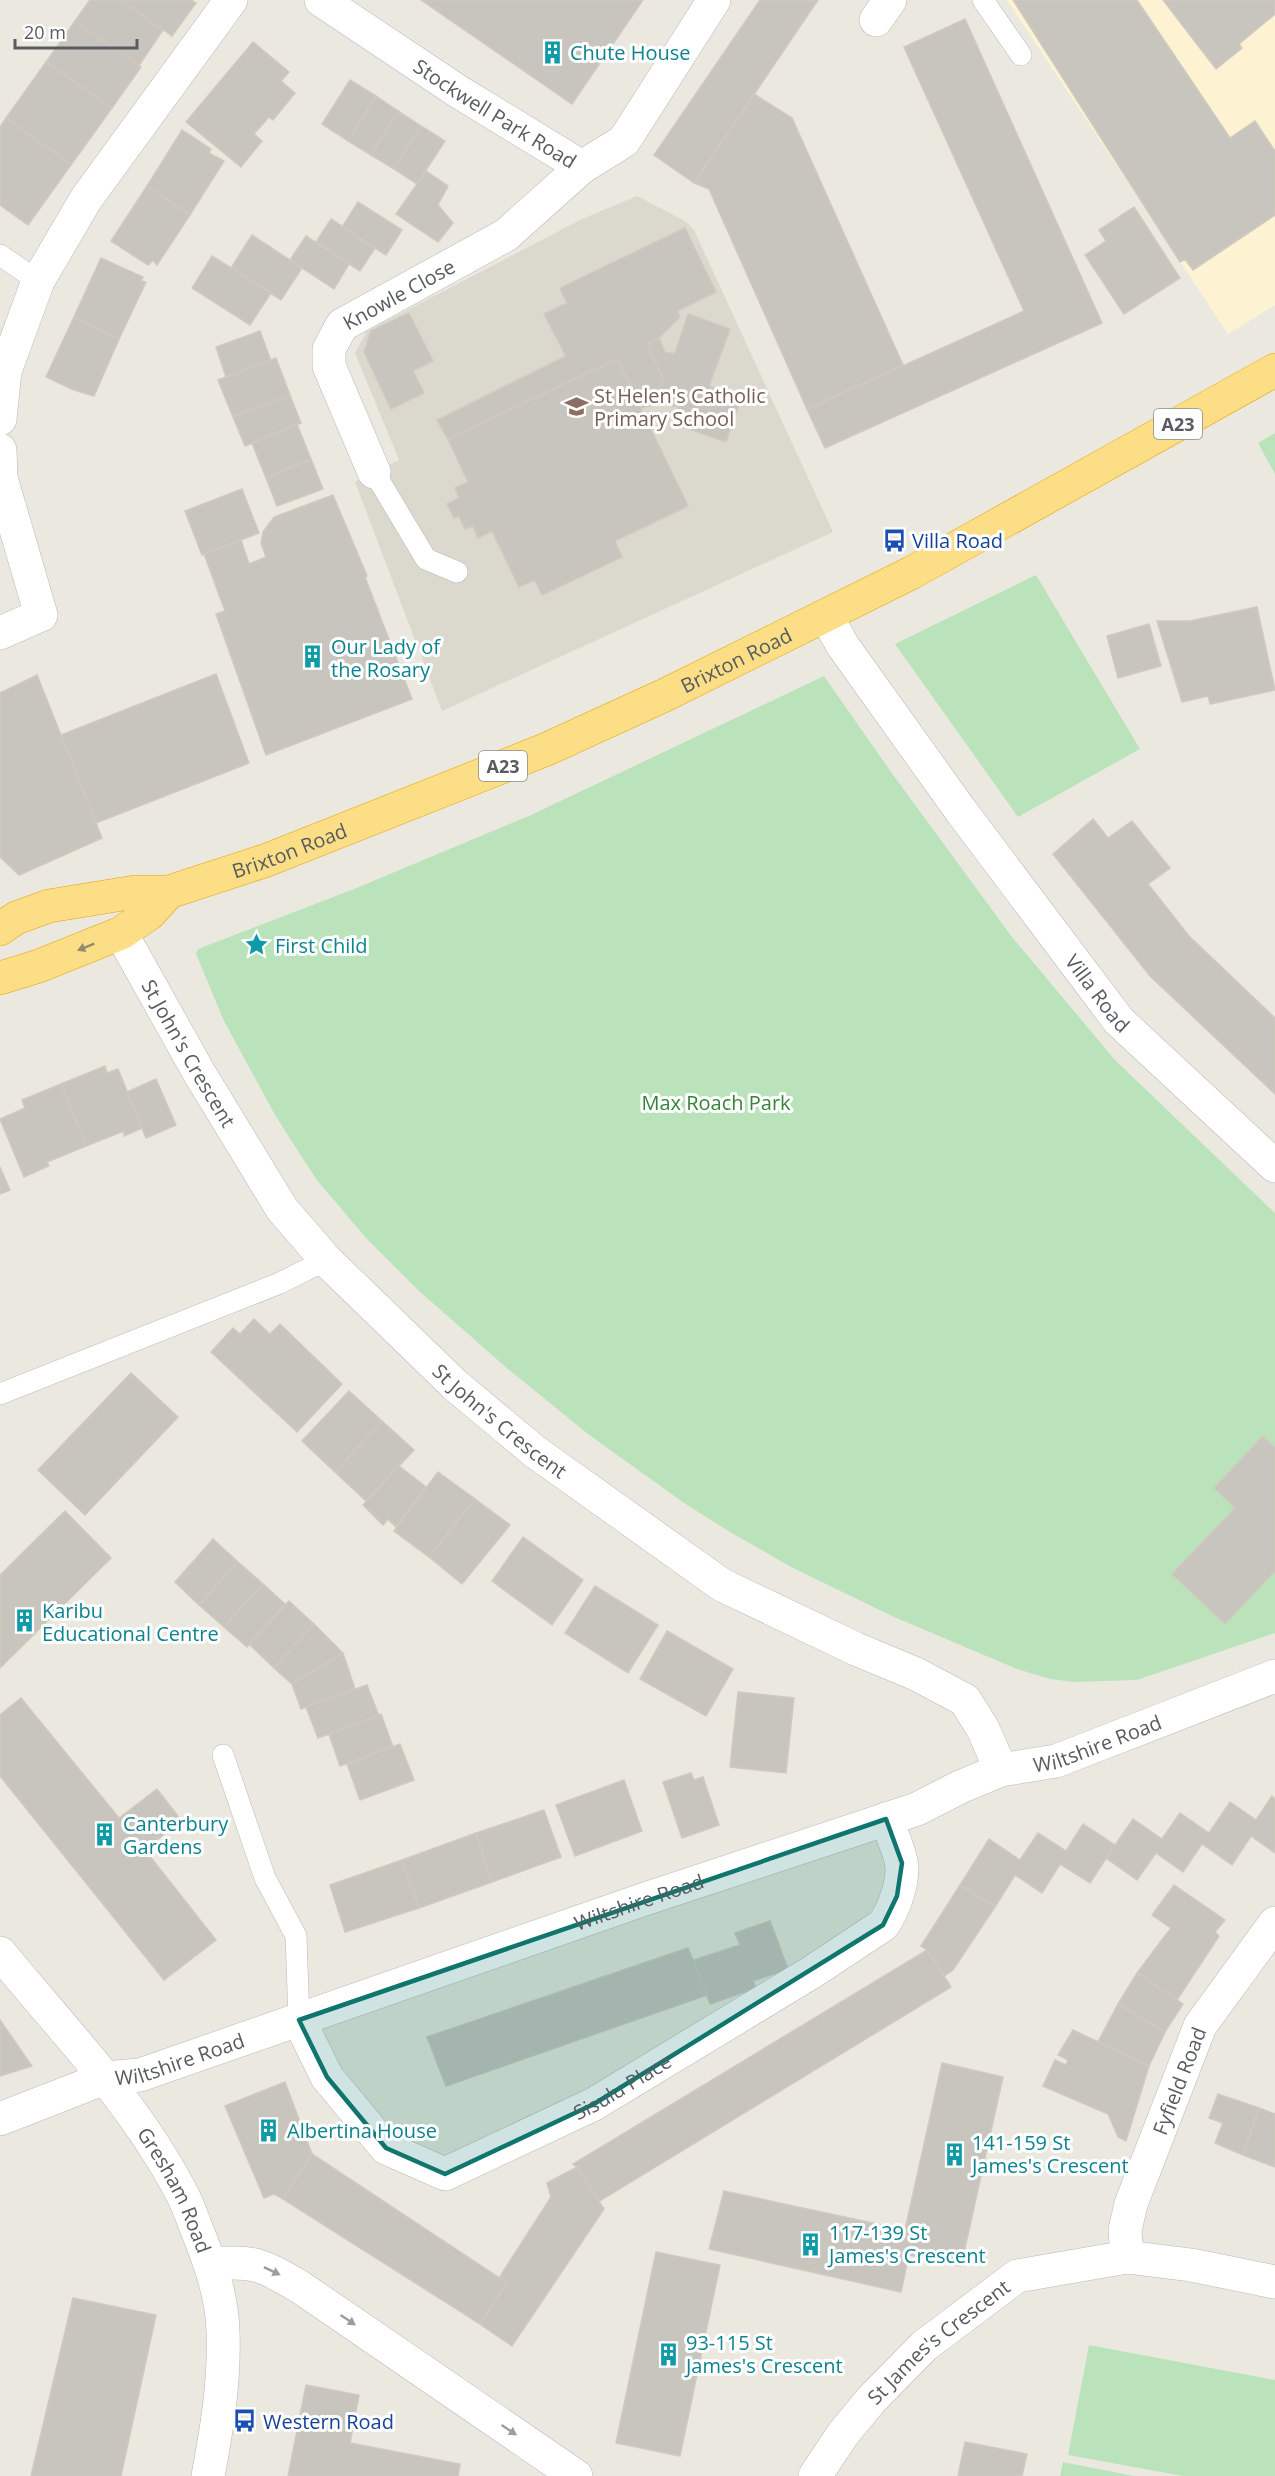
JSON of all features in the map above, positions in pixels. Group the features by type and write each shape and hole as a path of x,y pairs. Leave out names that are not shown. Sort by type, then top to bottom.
{"highway":[{"name":"Brixton Road","path":"0,929 16,918 49,906 135,892 169,892 267,860 547,749 667,694 911,573 1275,370"},
{"name":"Brixton Road","path":"0,978 39,966 121,933 149,914 169,892"}],"street":[{"path":"0,412 5,371 38,281 86,199 231,0"},
{"name":"Stockwell Park Road","path":"321,0 459,92 582,166 624,141 714,0"},
{"name":"Knowle Close","path":"375,472 364,452 329,366 330,349 342,325 506,235 582,166"},
{"path":"0,450 2,478 41,615 0,633"},
{"name":"Villa Road","path":"826,616 843,646 947,792 1119,1021 1275,1166"},
{"name":"St John's Crescent","path":"121,933 198,1071 282,1209 326,1260 456,1384 534,1451 712,1578 856,1649 916,1674 965,1700 983,1729 1001,1770"},
{"name":"Wiltshire Road","path":"0,2119 105,2078 140,2075 642,1900 917,1809 960,1787 1001,1770 1056,1761 1275,1676"},
{"name":"Sisulu Place","path":"299,2020 327,2077 386,2148 445,2174 594,2104 812,1972 883,1925 891,1914 897,1896 902,1863 886,1819"},
{"name":"Fyfield Road","path":"1127,2257 1125,2230 1131,2204 1200,2026 1275,1923"},
{"name":"Gresham Road","path":"0,1953 105,2078 150,2139 182,2194 211,2264 223,2329 223,2367 218,2424 208,2476"},
{"name":"St James's Crescent","path":"815,2476 843,2434 871,2400 924,2346 1017,2276 1127,2257 1191,2265 1275,2282"},
{"path":"211,2264 243,2261 268,2268 576,2476"}],"lane":[{"path":"983,0 1022,55"},
{"path":"0,255 38,281"},
{"path":"375,472 426,559 457,572"},
{"path":"0,1394 280,1283 326,1260"},
{"path":"223,1755 265,1878 296,1936 299,2020"}],"highlighted area":[{"path":"886,1819 902,1863 897,1896 883,1925 594,2104 445,2174 386,2148 327,2077 299,2020"}],"shaded area":[{"path":"1007,0 1275,0 1275,305 1228,334"},
{"name":"St Helen's Catholic Primary School","path":"637,196 685,221 694,230 833,532 442,711 355,482 399,460 355,353 367,331 582,219"}],"green space":[{"path":"1275,433 1275,474 1258,443"},
{"path":"1036,575 1140,749 1018,817 895,644"},
{"name":"Max Roach Park","path":"824,676 1012,937 1115,1060 1275,1213 1275,1633 1137,1680 1073,1682 1050,1679 1017,1669 894,1617 791,1567 730,1532 684,1503 588,1434 508,1369 419,1291 366,1238 316,1179 275,1115 224,1021 196,954 198,949 354,889 531,815"},
{"path":"1089,2345 1275,2380 1275,2476 1183,2476 1068,2455"},
{"path":"1063,2462 1134,2476 1060,2476"}],"building":[{"path":"90,0 121,0 163,30 138,67 75,21"},
{"path":"121,0 191,0 196,3 172,36"},
{"name":"Chute House","path":"421,0 643,0 572,104"},
{"path":"760,0 818,0 694,183 654,155"},
{"path":"1013,0 1137,0 1230,138 1255,121 1275,151 1275,215 1193,270 1185,259 1180,262"},
{"path":"1163,0 1275,0 1275,14 1239,44 1242,48 1216,69"},
{"path":"965,19 1102,323 825,448 807,409 1024,311 904,47"},
{"path":"75,21 141,67 112,108 46,62"},
{"path":"253,42 289,72 281,81 295,93 273,120 269,117 254,134 262,141 241,167 186,122"},
{"path":"46,62 112,108 71,165 6,118"},
{"path":"350,80 376,96 348,141 322,124"},
{"path":"754,94 792,118 903,365 807,409 709,189 694,183"},
{"path":"376,96 398,111 371,155 348,141"},
{"path":"398,111 421,126 394,169 371,155"},
{"path":"6,118 71,165 28,225 0,205 0,127"},
{"path":"421,126 445,141 417,184 394,169"},
{"path":"182,130 211,149 209,153 224,161 190,215 147,186"},
{"path":"426,171 448,186 438,205 453,223 438,242 396,214"},
{"path":"147,186 190,215 157,265 153,260 148,265 111,241"},
{"path":"358,202 402,230 386,255 342,227"},
{"path":"1134,207 1180,278 1124,314 1085,255 1106,241 1099,230"},
{"path":"331,219 375,248 360,271 316,242"},
{"path":"685,228 716,292 677,311 680,317 659,338 647,344 663,378 655,403 642,408 617,359 448,439 437,420 566,356 544,314 567,303 560,288"},
{"path":"252,235 302,268 281,300 231,268"},
{"path":"306,236 349,264 334,289 290,260"},
{"path":"212,256 271,293 250,325 192,288"},
{"path":"101,258 143,277 141,281 146,282 119,339 74,317"},
{"path":"409,313 433,361 413,371 424,393 391,409 364,352 371,331"},
{"path":"688,314 730,329 709,386 741,398 726,442 672,423 678,407 655,403 663,378 647,344 659,338 665,352 675,354"},
{"path":"74,317 119,339 94,396 46,377"},
{"path":"260,331 271,361 226,377 216,347"},
{"path":"276,358 290,395 233,417 218,380"},
{"path":"617,359 688,506 615,541 622,557 542,595 535,580 519,587 492,531 478,538 473,526 465,529 459,516 454,518 447,504 459,498 455,488 468,482 448,439"},
{"path":"290,395 301,423 245,446 233,417"},
{"path":"297,424 311,459 266,478 252,443"},
{"path":"311,459 323,489 277,506 266,478"},
{"path":"242,489 259,533 202,555 185,511"},
{"name":"Our Lady of the Rosary","path":"333,495 367,576 365,577 412,699 266,755 216,614 225,611 204,554 241,540 249,564 266,557 261,543 263,532 274,517"},
{"path":"1257,607 1275,690 1210,704 1208,696 1182,702 1157,621 1190,621"},
{"path":"1149,624 1161,666 1118,678 1107,636"},
{"path":"216,674 249,763 96,823 61,735"},
{"path":"37,675 102,838 19,875 0,857 0,693"},
{"path":"1093,819 1108,838 1132,821 1170,868 1148,884 1189,936 1275,1018 1275,1094 1150,976 1053,854"},
{"path":"105,1066 107,1073 118,1069 142,1128 124,1136 124,1131 86,1146 61,1084"},
{"path":"156,1079 176,1125 146,1138 127,1092"},
{"path":"61,1084 86,1146 47,1162 49,1166 24,1177 0,1119 25,1108 22,1100"},
{"path":"0,1167 10,1190 0,1194"},
{"path":"254,1319 270,1334 280,1324 342,1384 297,1432 211,1352 233,1328 240,1334"},
{"path":"131,1373 178,1417 85,1515 38,1470"},
{"path":"349,1391 382,1421 335,1472 302,1441"},
{"path":"382,1421 414,1450 366,1501 335,1472"},
{"path":"1263,1436 1275,1448 1275,1571 1225,1624 1172,1574 1235,1508 1214,1488"},
{"path":"399,1466 426,1487 396,1527 388,1519 383,1525 363,1505"},
{"path":"438,1472 475,1499 429,1557 394,1531"},
{"path":"475,1499 510,1525 462,1584 429,1557"},
{"name":"Karibu Educational Centre","path":"65,1511 111,1558 0,1668 0,1575"},
{"path":"523,1537 583,1580 552,1625 492,1581"},
{"path":"213,1539 238,1562 199,1605 175,1582"},
{"path":"238,1562 263,1584 224,1627 199,1605"},
{"path":"263,1584 285,1604 247,1647 224,1627"},
{"path":"595,1586 658,1625 628,1673 565,1633"},
{"path":"289,1601 314,1624 274,1668 249,1644"},
{"path":"314,1624 343,1653 292,1684 274,1668"},
{"path":"667,1631 733,1669 706,1716 640,1679"},
{"path":"343,1653 355,1689 301,1709 292,1684"},
{"path":"367,1685 379,1716 318,1738 306,1707"},
{"path":"738,1692 794,1698 786,1773 730,1767"},
{"name":"Canterbury Gardens","path":"21,1698 119,1818 157,1789 181,1820 145,1850 216,1940 164,1980 0,1776 0,1715"},
{"path":"381,1714 393,1747 340,1766 329,1734"},
{"path":"400,1744 414,1780 360,1800 347,1764"},
{"path":"691,1773 694,1780 703,1777 719,1825 682,1838 663,1782"},
{"path":"624,1780 642,1831 575,1856 556,1805"},
{"path":"1272,1796 1275,1799 1275,1853 1251,1836 1232,1865 1202,1844 1183,1872 1156,1853 1137,1880 1106,1858 1133,1819 1162,1839 1180,1813 1209,1833 1230,1802 1256,1820"},
{"path":"544,1810 561,1857 492,1882 476,1833"},
{"path":"1083,1824 1115,1845 1090,1883 1060,1864 1042,1893 1015,1875 995,1907 960,1885 989,1839 1020,1860 1038,1833 1066,1851"},
{"path":"476,1833 492,1882 419,1908 402,1860"},
{"path":"402,1860 419,1908 345,1932 330,1885"},
{"path":"960,1885 995,1907 953,1970 944,1976 927,1950 921,1946"},
{"path":"1174,1885 1225,1920 1215,1932 1219,1936 1177,2000 1137,1973 1171,1928 1152,1915"},
{"path":"770,1921 788,1969 753,1981 756,1988 710,2004 694,1960 740,1945 735,1933"},
{"path":"688,1948 707,1995 446,2086 427,2037"},
{"path":"927,1950 951,1987 598,2202 573,2164"},
{"path":"1137,1973 1183,2004 1165,2032 1118,2004"},
{"path":"1118,2004 1165,2032 1149,2066 1098,2042"},
{"path":"0,2020 32,2066 0,2076"},
{"path":"1073,2030 1149,2066 1126,2141 1118,2137 1108,2114 1043,2086 1055,2060 1066,2065 1068,2060 1058,2055"},
{"name":"141-159 St James's Crescent","path":"942,2063 1003,2077 961,2266 909,2255 912,2240 905,2230"},
{"name":"Albertina House","path":"285,2082 312,2154 283,2199 274,2194 264,2198 225,2106"},
{"path":"1218,2094 1259,2108 1243,2155 1215,2143 1223,2123 1209,2118"},
{"path":"1259,2108 1275,2114 1275,2167 1243,2155"},
{"path":"312,2154 507,2283 480,2324 283,2199"},
{"path":"577,2167 604,2209 512,2346 480,2324 507,2283 499,2278 551,2197 547,2183"},
{"name":"117-139 St James's Crescent","path":"724,2191 905,2230 912,2240 901,2292 709,2249"},
{"name":"93-115 St James's Crescent","path":"656,2252 720,2265 680,2456 616,2443"},
{"path":"73,2298 156,2315 121,2476 31,2476"},
{"path":"306,2385 359,2395 350,2443 460,2464 458,2476 288,2476"},
{"path":"965,2442 1027,2454 1022,2476 958,2476"}],"place":[{"name":"Chute House","path":"552,52"},
{"name":"St Helen's Catholic Primary School","path":"576,407"},
{"name":"Villa Road","path":"894,540"},
{"name":"Our Lady of the Rosary","path":"313,657"},
{"name":"First Child","path":"257,945"},
{"name":"Karibu Educational Centre","path":"24,1621"},
{"name":"Canterbury Gardens","path":"105,1835"},
{"name":"Albertina House","path":"269,2130"},
{"name":"141-159 St James's Crescent","path":"954,2154"},
{"name":"117-139 St James's Crescent","path":"811,2244"},
{"name":"93-115 St James's Crescent","path":"668,2354"},
{"name":"Western Road","path":"245,2421"}]}
